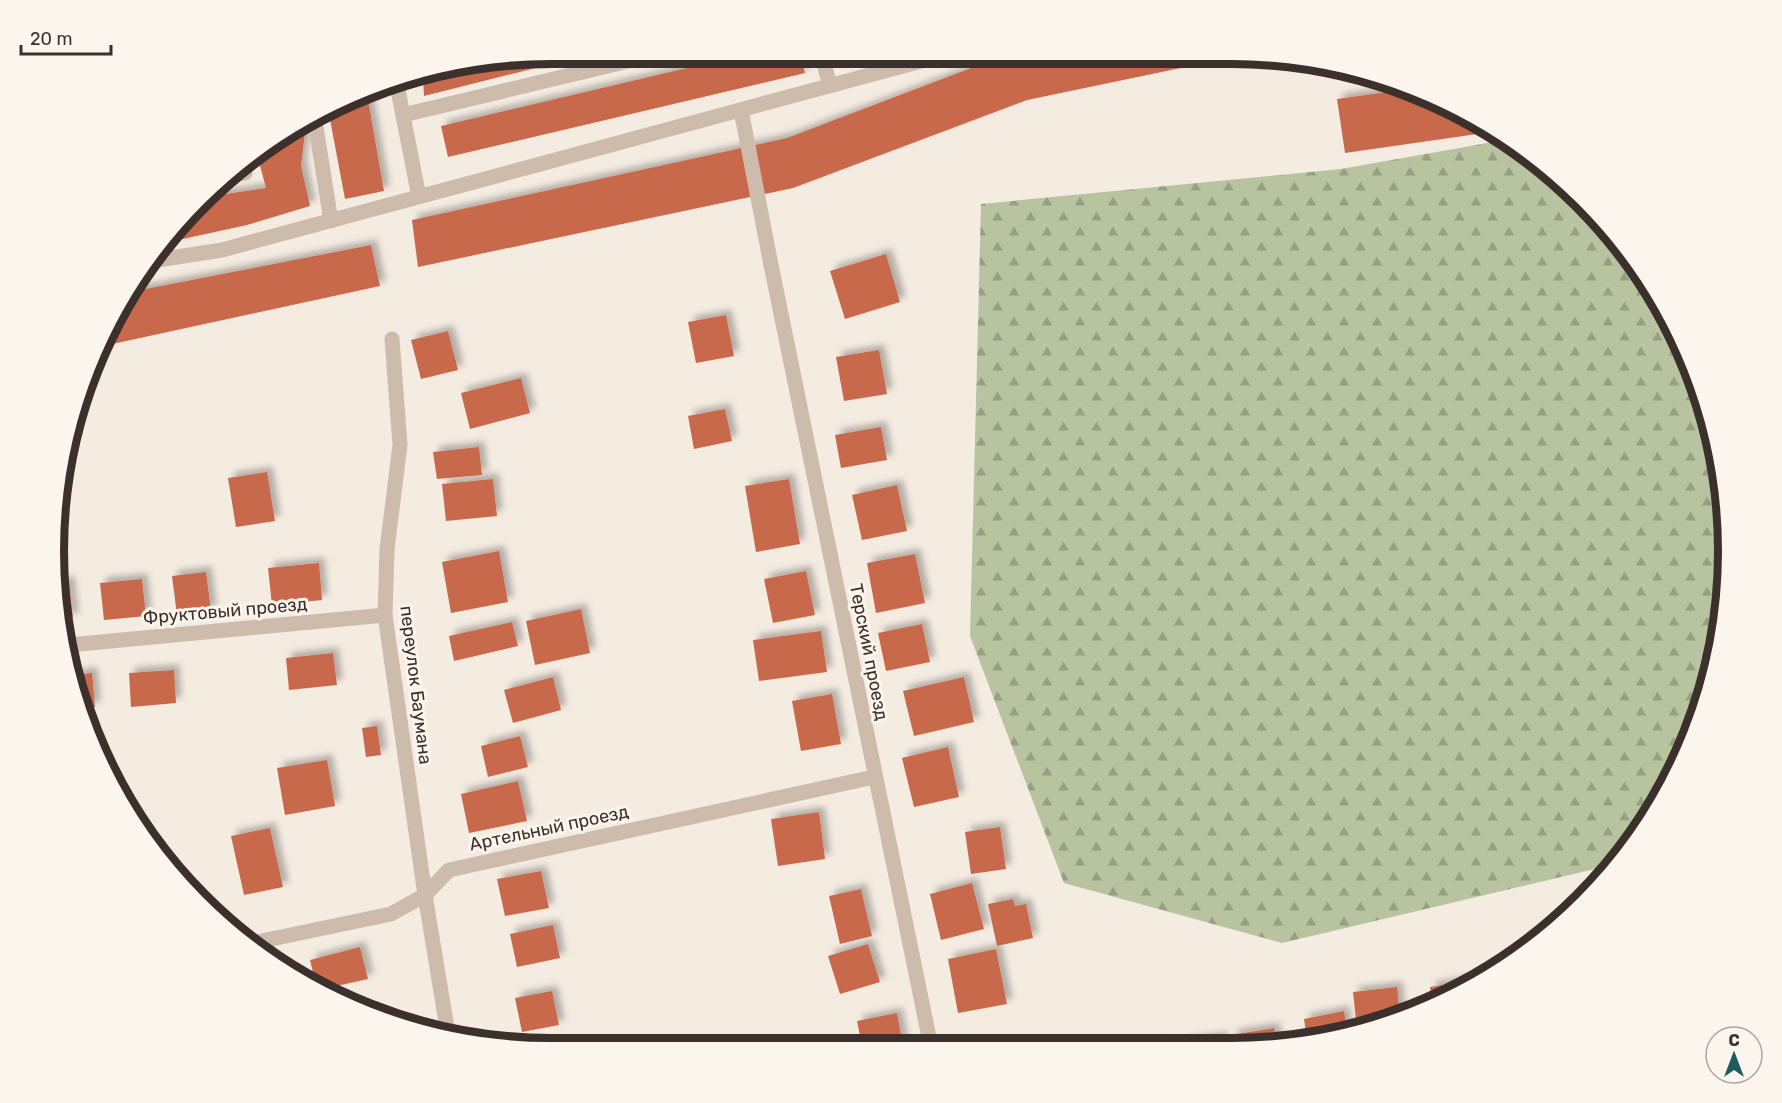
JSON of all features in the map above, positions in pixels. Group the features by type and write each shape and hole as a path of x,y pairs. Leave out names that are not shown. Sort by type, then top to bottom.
{"street":[{"path":"403,115 616,64"},
{"path":"824,64 830,86"},
{"path":"162,259 222,250 911,64"},
{"path":"398,89 419,196"},
{"name":"Терский проезд","path":"741,110 928,1038"},
{"path":"316,126 331,221"},
{"name":"переулок Баумана","path":"392,339 400,445 387,549 385,615 425,895 447,1027"},
{"name":"Фруктовый проезд","path":"74,645 385,615"},
{"name":"Артельный проезд","path":"260,941 391,914 425,895 449,870 874,777"}],"green space":[{"path":"1493,142 1552,185 1597,230 1617,255 1652,308 1667,336 1692,395 1708,456 1713,488 1718,552 1716,583 1708,647 1701,678 1680,738 1652,795 1601,867 1282,943 1064,883 970,636 981,204 1341,169"}],"building":[{"path":"551,64 424,96 425,81 488,69"},
{"path":"704,64 803,64 805,73 448,157 441,126"},
{"path":"982,64 1200,64 1027,100 793,188 418,267 412,220 787,138"},
{"path":"1391,92 1446,115 1480,134 1345,153 1337,99"},
{"path":"368,101 384,191 345,199 330,118"},
{"path":"305,132 301,166 310,206 247,225 177,240 220,195 266,188 259,162"},
{"path":"371,245 380,286 111,344 141,290"},
{"path":"886,254 900,302 845,319 830,271"},
{"path":"726,315 734,356 696,363 688,322"},
{"path":"448,331 458,370 421,379 411,340"},
{"path":"879,350 887,394 844,401 836,357"},
{"path":"521,378 530,413 470,429 461,393"},
{"path":"725,409 732,441 694,449 688,416"},
{"path":"881,427 887,460 841,468 835,435"},
{"path":"479,447 482,475 437,479 433,452"},
{"path":"267,472 275,521 236,527 228,478"},
{"path":"493,479 497,516 446,521 442,484"},
{"path":"789,479 800,544 756,552 745,486"},
{"path":"897,485 907,531 862,540 852,495"},
{"path":"499,551 508,602 451,613 442,562"},
{"path":"915,554 925,603 876,613 867,563"},
{"path":"319,563 322,600 272,605 268,568"},
{"path":"806,571 815,615 773,623 764,579"},
{"path":"206,572 211,611 177,615 172,576"},
{"path":"142,579 146,616 104,620 100,583"},
{"path":"66,582 69,582 73,618 70,618"},
{"path":"581,609 590,653 535,665 526,621"},
{"path":"512,622 518,646 454,661 449,636"},
{"path":"922,624 930,662 886,671 878,633"},
{"path":"821,631 827,672 759,681 753,640"},
{"path":"333,653 337,685 289,690 286,658"},
{"path":"174,670 176,703 131,707 129,673"},
{"path":"92,673 95,707 90,707 80,674"},
{"path":"553,677 561,710 513,723 504,690"},
{"path":"964,677 974,722 914,736 903,691"},
{"path":"832,694 841,744 801,751 792,701"},
{"path":"377,726 381,755 366,757 362,728"},
{"path":"520,736 528,767 488,777 481,746"},
{"path":"948,747 959,797 914,807 902,758"},
{"path":"327,760 335,806 285,815 277,768"},
{"path":"518,781 527,821 469,833 461,794"},
{"path":"819,812 825,859 778,866 771,819"},
{"path":"1000,827 1006,869 971,874 965,832"},
{"path":"270,828 283,887 244,895 231,836"},
{"path":"541,871 549,908 505,916 497,879"},
{"path":"972,883 984,929 941,940 930,894"},
{"path":"861,889 872,936 840,944 829,896"},
{"path":"1013,899 1015,906 1026,904 1033,938 997,946 988,904"},
{"path":"553,925 560,958 517,967 510,934"},
{"path":"868,944 880,982 840,994 828,956"},
{"path":"360,947 368,979 334,987 314,976 310,960"},
{"path":"996,949 1007,1004 958,1013 948,959"},
{"path":"1456,983 1431,995 1430,987"},
{"path":"1397,987 1399,1008 1356,1022 1353,992"},
{"path":"552,991 559,1025 522,1032 515,998"},
{"path":"1344,1011 1346,1024 1306,1032 1304,1019"},
{"path":"897,1013 902,1038 860,1038 857,1021"},
{"path":"1274,1028 1275,1036 1232,1038 1232,1035"}]}
